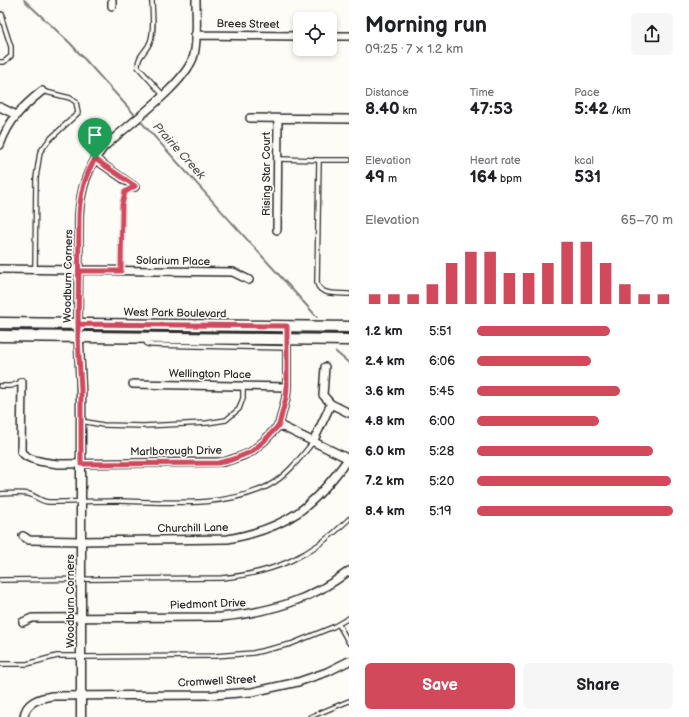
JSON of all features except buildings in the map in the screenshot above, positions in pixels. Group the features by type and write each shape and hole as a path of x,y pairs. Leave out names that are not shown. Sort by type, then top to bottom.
{"main road":[{"name":"West Park Boulevard","path":"0,323 349,327"},
{"path":"0,336 144,338 287,344 349,340"}],"street":[{"name":"Woodburn Corners","path":"81,717 81,389 78,338 80,202 85,178 95,159 103,148 177,82 188,68 194,54 196,0"},
{"name":"Brees Street","path":"195,35 293,36"},
{"path":"337,36 349,36"},
{"path":"0,145 6,130 16,115 42,91"},
{"path":"0,107 16,115"},
{"path":"250,118 349,119"},
{"name":"Rising Star Court","path":"277,230 278,119"},
{"path":"95,159 135,186"},
{"name":"Solarium Place","path":"0,270 234,272 249,280"},
{"name":"Marlborough Drive","path":"22,382 21,451 23,454 31,458 45,462 81,464 224,462 251,452 279,425 286,398 287,387 287,326"},
{"path":"325,367 323,395 331,404 349,413"},
{"name":"Wellington Place","path":"133,384 287,387"},
{"path":"313,442 331,404"},
{"path":"279,425 348,459"},
{"name":"Churchill Lane","path":"23,536 30,540 81,541 228,539 258,533 280,524 310,504 336,476 348,459"},
{"name":"Piedmont Drive","path":"23,622 32,618 221,617 248,614 268,610 295,601 329,585 349,571"},
{"name":"Cromwell Street","path":"24,717 28,705 37,700 52,696 213,695 252,692 270,689 303,680 327,672 349,662"}],"lane":[{"path":"152,0 152,33 150,42 139,58 138,67 163,95"},
{"path":"0,16 11,47 11,56 4,62 0,62"},
{"path":"35,270 36,178 40,152 49,140 78,113 76,102 70,98 42,91"},
{"path":"277,159 349,160"},
{"path":"319,160 318,288 327,293 349,294"},
{"path":"121,271 122,205 125,192 135,186"},
{"path":"0,386 12,386 22,382"},
{"path":"81,421 103,425 143,426 208,423 226,420 239,409 243,398 243,386"},
{"path":"0,494 30,494 43,502 222,501 248,494 269,485 291,469 313,442"},
{"path":"0,580 81,578 222,578 247,575 275,568 302,556 325,540 349,519"},
{"path":"0,664 27,664 57,656 215,656 253,653 291,644 339,624 349,618"},
{"path":"339,624 349,643"},
{"path":"310,717 349,701"}],"waterway":[{"name":"Prairie Creek","path":"24,0 70,43 317,317"},
{"name":"Prairie Creek","path":"336,352 349,363"}],"route":[{"path":"95,159 85,178 79,215 78,338 81,389 81,464 218,463 231,460 251,452 279,425 286,398 287,387 287,326 78,324 79,271 121,271 122,205 125,192 135,186 95,159"}]}
